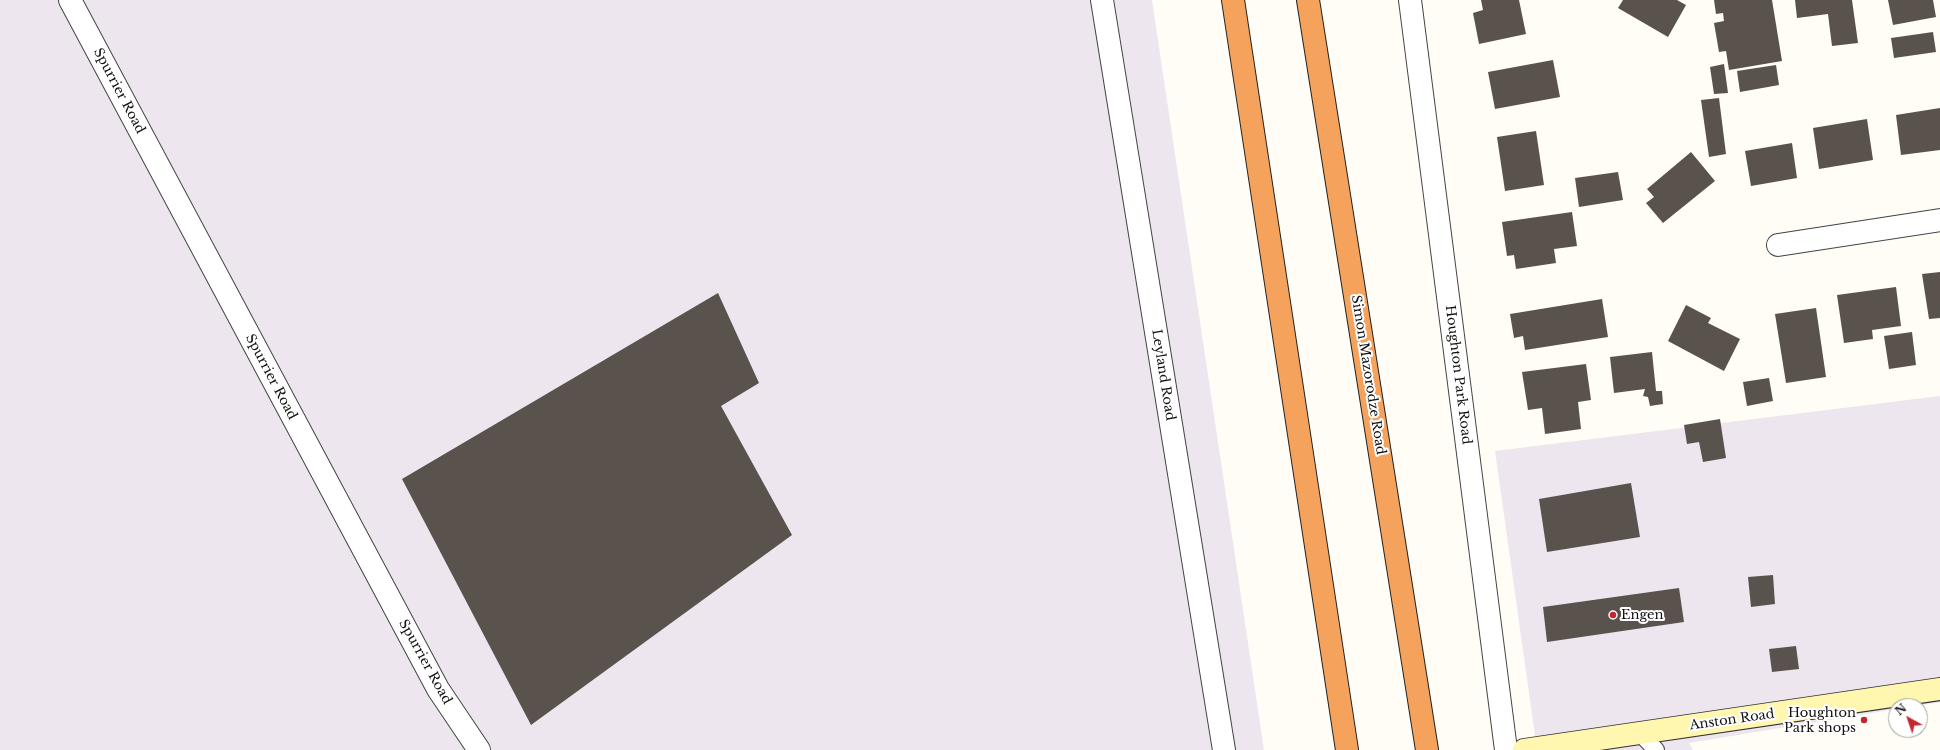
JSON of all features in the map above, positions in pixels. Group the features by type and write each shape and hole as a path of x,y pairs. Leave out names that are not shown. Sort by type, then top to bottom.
{"highway":[{"path":"1233,0 1347,750"},
{"name":"Simon Mazorodze Road","path":"1308,0 1427,750"}],"main road":[{"name":"Anston Road","path":"1524,750 1940,689"}],"street":[{"name":"Spurrier Road","path":"70,0 438,689 479,750"},
{"name":"Leyland Road","path":"1102,0 1224,750"},
{"name":"Houghton Park Road","path":"1410,0 1506,750"},
{"path":"1778,245 1940,220"}],"lane":[{"path":"1640,733 1656,750"}],"shaded area":[{"path":"0,0 1152,0 1264,750 0,750"},
{"path":"1940,396 1940,702 1928,704 1928,698 1888,698 1888,710 1689,743 1693,750 1537,750 1495,451"}],"building":[{"path":"1481,0 1519,0 1526,34 1479,44 1473,13 1483,10"},
{"path":"1623,0 1677,0 1686,5 1668,37 1618,8"},
{"path":"1714,0 1772,0 1782,61 1729,70 1726,51 1719,52 1714,23 1724,21 1723,13 1716,14"},
{"path":"1795,0 1852,0 1858,43 1832,46 1828,14 1797,18"},
{"path":"1888,0 1933,0 1936,17 1893,25"},
{"path":"1933,32 1936,52 1894,58 1891,38"},
{"path":"1553,60 1560,97 1495,109 1488,72"},
{"path":"1724,64 1728,93 1714,94 1710,67"},
{"path":"1776,65 1779,85 1740,92 1737,71"},
{"path":"1719,98 1726,154 1709,157 1701,100"},
{"path":"1940,108 1940,150 1901,155 1896,115"},
{"path":"1867,119 1873,160 1819,169 1813,128"},
{"path":"1536,131 1544,185 1505,191 1497,137"},
{"path":"1792,143 1797,178 1751,186 1745,151"},
{"path":"1691,152 1715,181 1663,223 1646,203 1654,197 1647,189"},
{"path":"1618,172 1623,200 1579,207 1575,178"},
{"path":"1572,212 1577,246 1554,249 1556,263 1516,269 1514,255 1507,256 1502,222"},
{"path":"1940,272 1940,318 1929,319 1922,274"},
{"path":"1896,287 1901,326 1872,330 1873,339 1844,343 1837,295"},
{"path":"718,293 759,383 721,406 792,535 531,725 402,479"},
{"path":"1602,299 1608,337 1525,350 1523,336 1514,338 1510,314"},
{"path":"1686,305 1711,318 1708,323 1740,339 1724,371 1668,341"},
{"path":"1816,308 1826,377 1786,383 1775,314"},
{"path":"1912,332 1916,365 1889,369 1884,336"},
{"path":"1652,352 1656,391 1662,391 1663,404 1650,406 1648,397 1643,396 1645,389 1614,393 1610,357"},
{"path":"1586,364 1591,400 1578,402 1581,429 1545,434 1542,408 1528,410 1522,372"},
{"path":"1769,378 1773,401 1747,406 1743,382"},
{"path":"1720,419 1726,458 1703,462 1699,442 1687,444 1684,425"},
{"path":"1631,483 1640,537 1547,552 1539,499"},
{"path":"1773,575 1775,604 1751,607 1748,577"},
{"name":"Engen","path":"1679,588 1684,622 1547,642 1543,607"},
{"path":"1796,646 1799,669 1772,672 1769,649"}],"place":[{"name":"Engen","path":"1613,615"},
{"name":"Houghton Park shops","path":"1864,720"}]}
